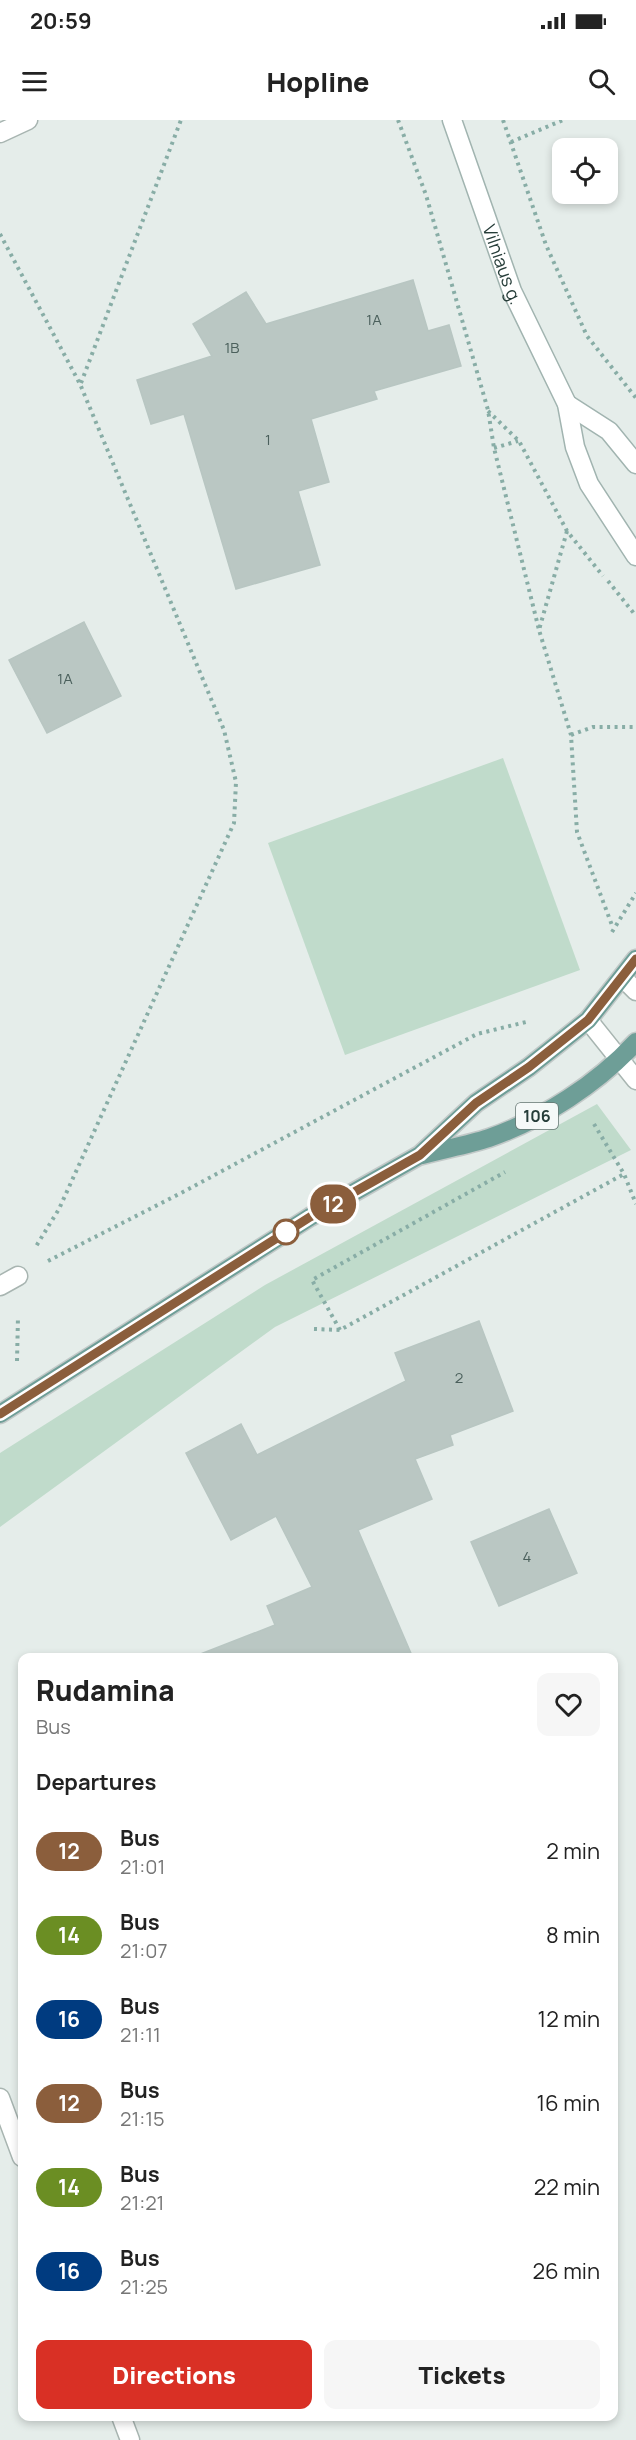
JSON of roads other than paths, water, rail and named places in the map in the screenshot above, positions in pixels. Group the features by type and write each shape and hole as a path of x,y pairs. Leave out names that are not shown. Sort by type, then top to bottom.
{"main road":[{"path":"0,133 28,120"},
{"name":"Vilniaus g.","path":"452,120 512,291 567,404 575,447 589,484 636,556"},
{"path":"567,404 609,431 636,464"},
{"name":"106","path":"0,1414 310,1217 420,1155 476,1103 529,1067 588,1020 623,978 636,958"},
{"path":"623,978 636,991"},
{"path":"588,1020 636,1080"},
{"name":"106","path":"420,1155 489,1138 528,1122 574,1094 620,1059 636,1042"},
{"path":"0,1286 18,1276"},
{"path":"0,2098 18,2146"},
{"path":"123,2421 130,2440"}]}
